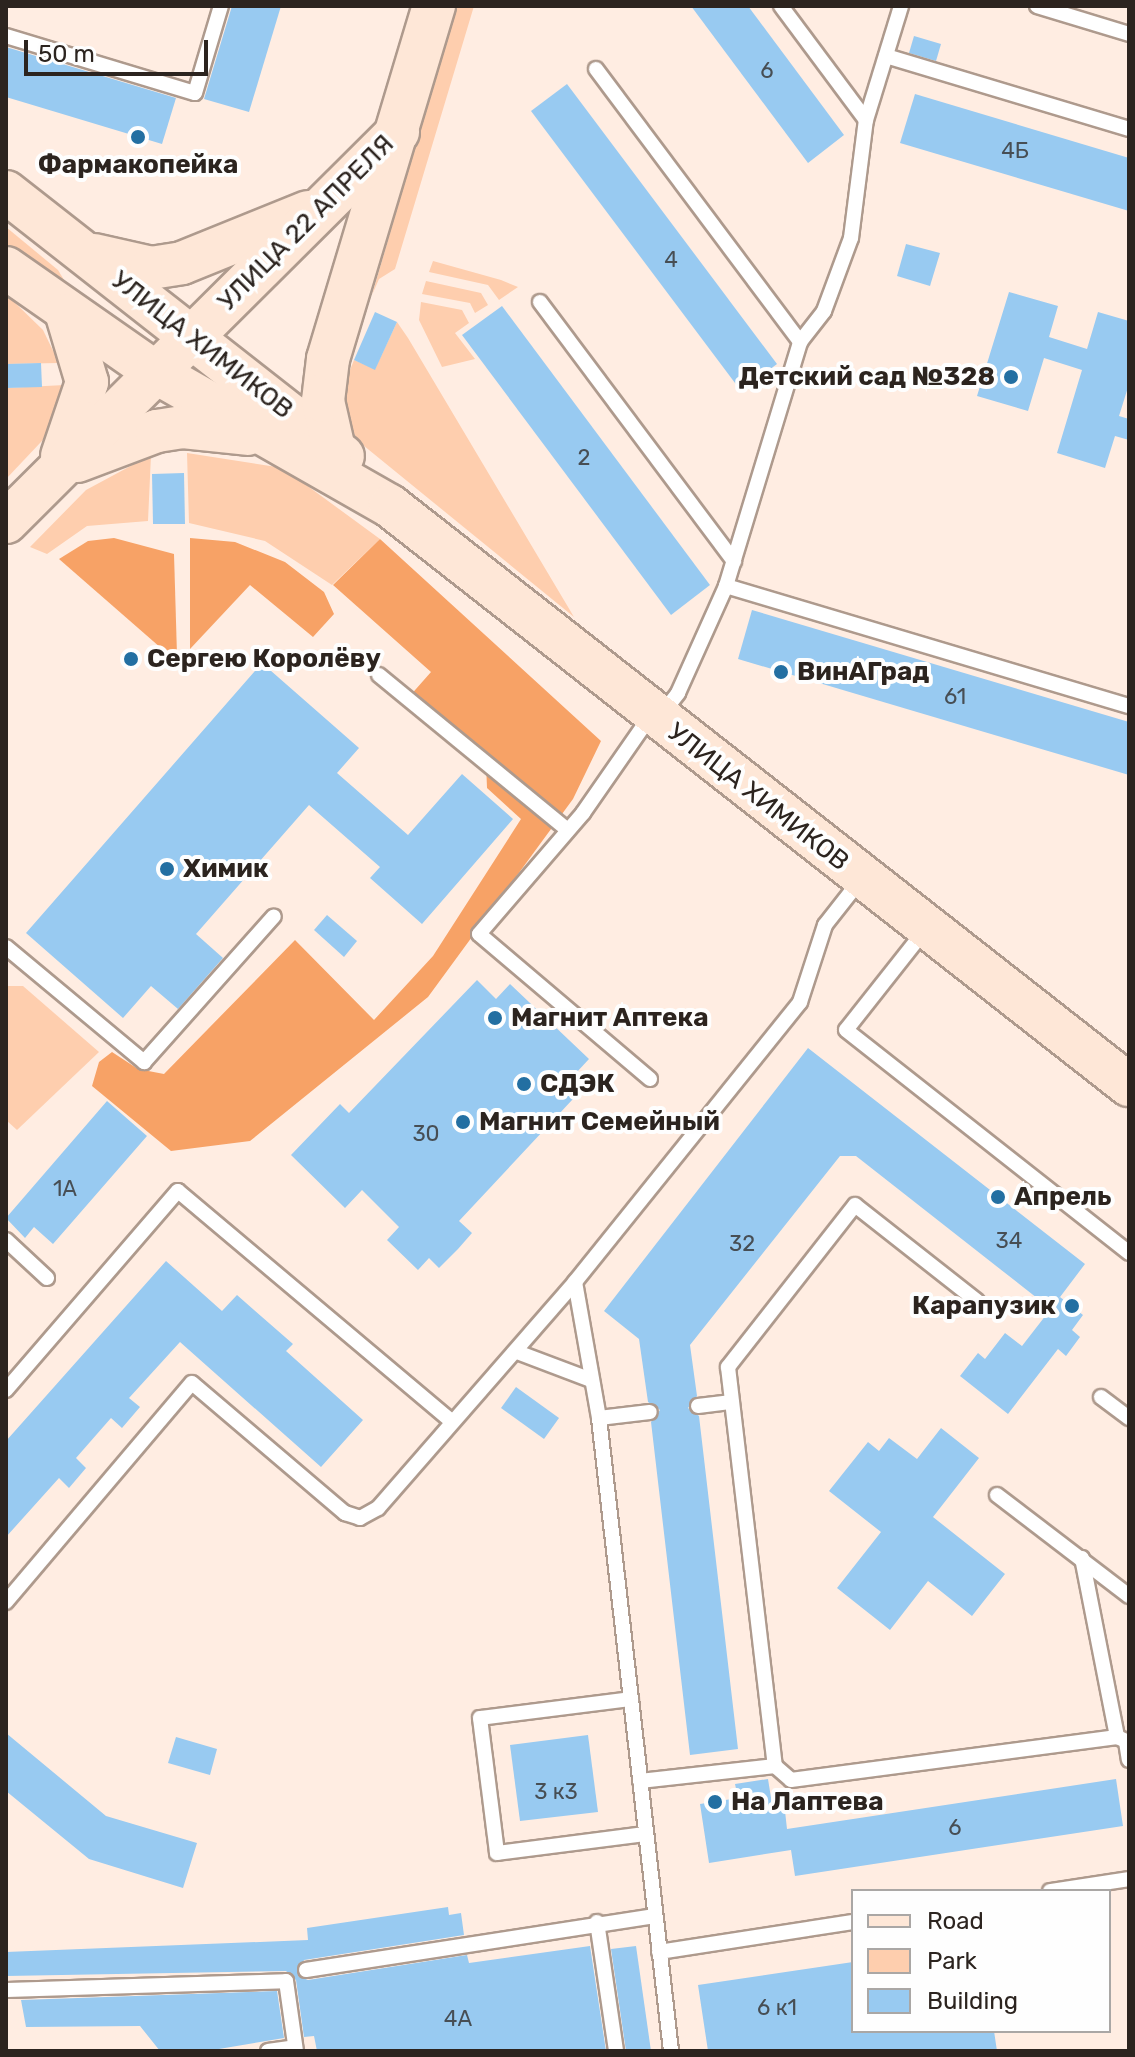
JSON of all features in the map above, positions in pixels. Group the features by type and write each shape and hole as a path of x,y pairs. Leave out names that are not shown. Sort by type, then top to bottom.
{"main road":[{"name":"УЛИЦА 22 АПРЕЛЯ","path":"6,522 398,132 434,6"},
{"path":"333,445 323,401 328,359 398,132"},
{"name":"УЛИЦА ХИМИКОВ","path":"6,192 191,339 333,445 390,506 655,717 1129,1085"},
{"path":"77,249 125,266 182,263 327,203"},
{"name":"УЛИЦА ХИМИКОВ","path":"6,268 67,315 155,372 390,506"},
{"path":"52,474 77,423 87,382 67,315"},
{"path":"52,474 118,442 183,427 280,443"}],"lane":[{"path":"6,36 195,93 221,6"},
{"path":"781,6 866,120"},
{"path":"650,1079 479,934 568,830 655,717 678,693 726,586 800,342 824,311 851,238 866,120 901,6"},
{"path":"1037,6 1129,34"},
{"path":"886,56 1129,129"},
{"path":"596,69 800,342"},
{"path":"540,302 734,561"},
{"path":"726,586 1129,706"},
{"path":"379,675 568,830"},
{"path":"6,1602 192,1383 345,1513 360,1518 378,1508 451,1421 517,1352 800,1002 825,925 862,878"},
{"path":"6,947 144,1062 274,916"},
{"path":"926,929 846,1030 1129,1253"},
{"path":"6,1390 178,1191 451,1421"},
{"path":"977,1301 855,1205 728,1367 775,1766 791,1780 1124,1741"},
{"path":"6,1240 47,1278"},
{"path":"575,1282 599,1418 671,2051"},
{"path":"517,1352 591,1380"},
{"path":"1101,1397 1129,1418"},
{"path":"698,1406 732,1402"},
{"path":"599,1418 650,1412"},
{"path":"997,1495 1129,1596"},
{"path":"1082,1558 1129,1760"},
{"path":"631,1699 480,1718 497,1853 646,1834"},
{"path":"640,1781 775,1766"},
{"path":"1063,1889 1129,1879"},
{"path":"306,1970 597,1922 655,1916"},
{"path":"597,1922 616,2051"},
{"path":"659,1952 851,1922"},
{"path":"6,1990 286,1981 296,2049 268,2051"}],"green space":[{"path":"456,6 474,6 395,269 379,279 372,295"},
{"path":"6,227 58,270 70,290 6,250"},
{"path":"433,261 518,287 499,300 488,285 429,272"},
{"path":"426,281 481,293 488,305 475,313 470,303 422,294"},
{"path":"6,294 43,330 59,363 6,364"},
{"path":"421,302 462,310 469,323 455,333 475,359 442,367 419,320"},
{"path":"397,322 574,617 358,441 344,415 346,380 354,360 375,369"},
{"path":"65,385 58,424 6,479 6,388"},
{"path":"187,453 283,468 380,539 332,585 265,541 189,523"},
{"path":"151,455 148,521 87,526 47,554 30,547 86,490"},
{"path":"6,986 23,986 99,1052 17,1130 6,1120"}],"shaded area":[{"path":"114,538 174,554 177,655 169,655 59,559 88,541"},
{"path":"190,538 235,542 285,562 324,592 334,614 313,637 250,585 190,649"},
{"path":"380,539 601,741 573,799 428,997 250,1141 171,1151 92,1086 99,1062 112,1052 138,1069 164,1074 295,940 374,1020 433,956 521,819 487,788 486,763 408,698 431,672 333,585"}],"building":[{"path":"232,6 281,6 249,112 204,99"},
{"path":"691,6 748,6 844,135 808,163"},
{"path":"914,36 941,44 936,61 909,53"},
{"path":"6,47 176,98 162,144 6,97"},
{"path":"567,84 777,364 741,391 531,111"},
{"path":"915,94 1129,158 1129,211 900,143"},
{"path":"906,244 940,253 930,286 897,276"},
{"name":"Детский сад №328","path":"1009,292 1058,306 1049,337 1087,349 1098,312 1129,321 1129,384 1119,416 1129,419 1129,440 1115,436 1105,468 1057,453 1082,370 1044,358 1028,411 977,396"},
{"path":"502,306 710,585 671,615 462,335"},
{"path":"375,312 397,322 375,370 354,360"},
{"path":"41,363 42,387 6,388 6,364"},
{"path":"184,473 185,524 153,524 152,474"},
{"path":"752,610 1129,722 1129,775 738,659"},
{"name":"Химик","path":"262,663 359,748 337,773 408,835 462,774 513,819 422,924 370,878 380,867 309,805 196,934 223,958 178,1009 151,986 123,1018 26,933"},
{"path":"327,915 357,941 344,957 314,930"},
{"path":"477,980 496,999 510,984 589,1059 576,1073 587,1084 459,1221 472,1233 458,1249 439,1268 429,1258 418,1270 387,1240 399,1227 362,1190 345,1208 291,1155 340,1104 349,1113"},
{"path":"808,1048 1085,1264 1051,1309 856,1156 840,1156 690,1345 697,1396 688,1408 699,1416 738,1749 690,1755 651,1422 660,1410 648,1402 639,1339 604,1311"},
{"path":"107,1101 147,1136 53,1244 34,1227 25,1238 6,1218"},
{"path":"166,1261 222,1311 237,1295 293,1344 286,1351 363,1420 321,1467 180,1342 129,1398 140,1407 122,1428 111,1418 76,1458 86,1468 69,1488 59,1478 6,1537 6,1441"},
{"path":"1060,1297 1083,1315 1072,1330 1080,1337 1066,1356 1058,1349 1008,1414 960,1376 978,1353 985,1359 1005,1333 1022,1346"},
{"path":"516,1387 559,1418 544,1439 501,1408"},
{"path":"941,1428 979,1458 933,1517 1005,1574 972,1616 928,1581 890,1630 837,1588 881,1532 829,1491 868,1442 879,1451 889,1438 917,1459"},
{"path":"6,1733 106,1816 197,1843 183,1888 89,1859 6,1791"},
{"path":"588,1735 598,1812 520,1821 510,1745"},
{"path":"176,1737 217,1749 210,1775 168,1763"},
{"path":"768,1779 772,1804 784,1802 787,1829 1116,1779 1123,1826 795,1876 791,1850 709,1863 700,1804 738,1798 735,1784"},
{"path":"448,1907 449,1915 461,1913 464,1935 304,1960 298,1976 308,1980 467,1955 469,1963 590,1946 606,2051 317,2051 314,2036 304,2037 296,1980 286,1971 6,1976 6,1952 308,1940 307,1928"},
{"path":"636,1946 651,2051 626,2051 611,1949"},
{"path":"851,1962 851,2033 994,2033 997,2051 708,2051 698,1985"},
{"path":"277,1991 284,2038 207,2051 160,2051 140,2026 26,2027 21,2000"}],"place":[{"name":"Фармакопейка","path":"138,137"},
{"name":"Детский сад №328","path":"1011,377"},
{"name":"Сергею Королёву","path":"131,659"},
{"name":"ВинАГрад","path":"781,672"},
{"name":"Химик","path":"167,869"},
{"name":"Магнит Аптека","path":"495,1018"},
{"name":"СДЭК","path":"524,1084"},
{"name":"Магнит Семейный","path":"463,1122"},
{"name":"Апрель","path":"998,1197"},
{"name":"Карапузик","path":"1072,1306"},
{"name":"На Лаптева","path":"715,1802"}]}
